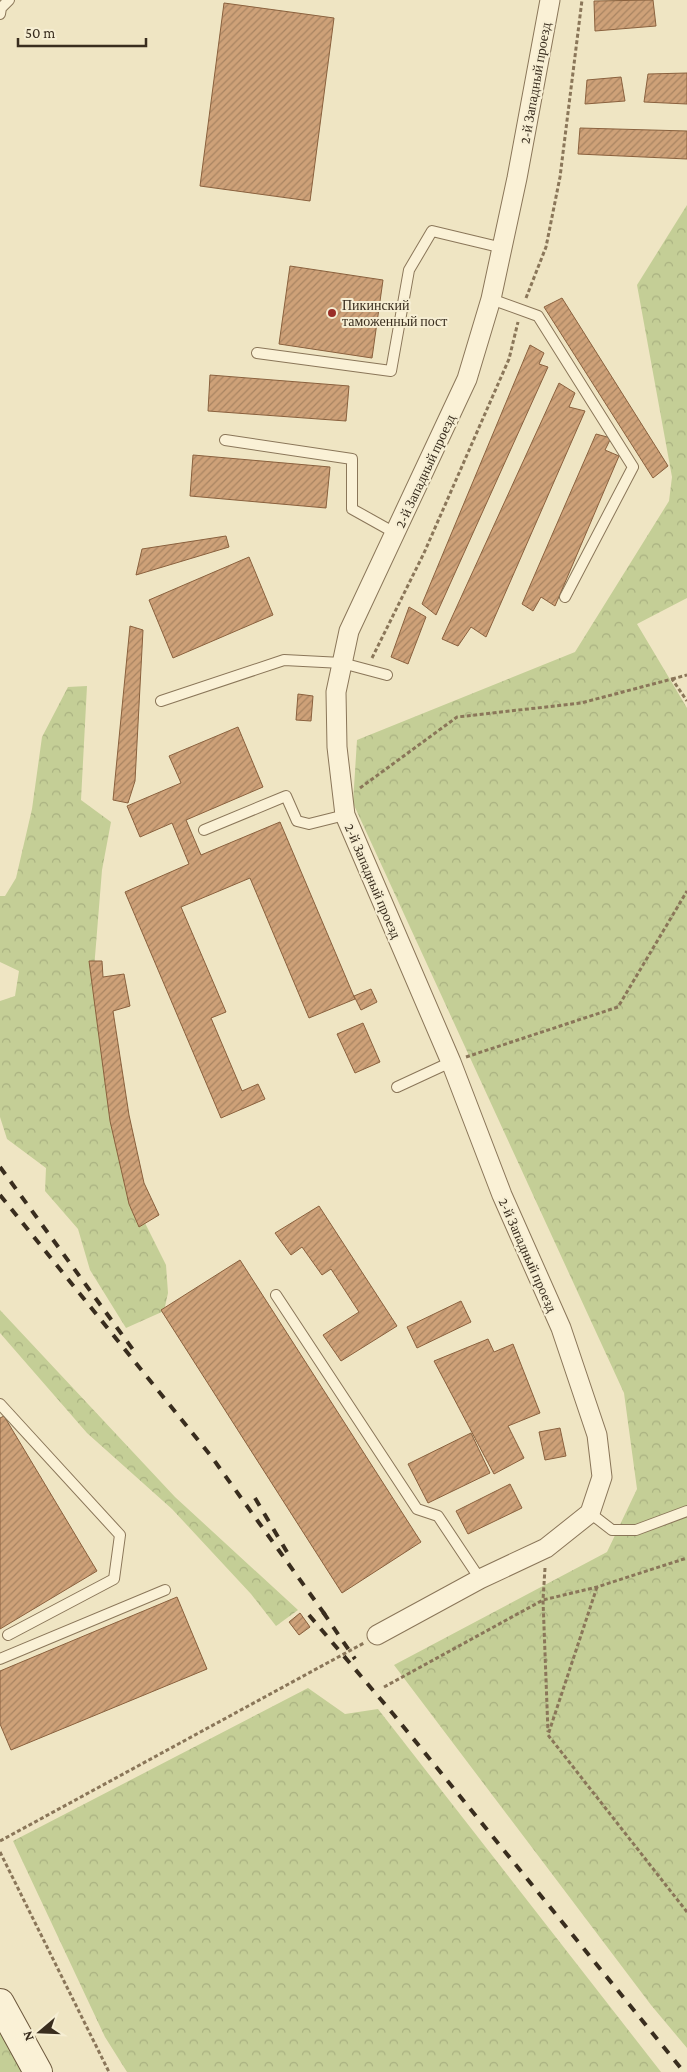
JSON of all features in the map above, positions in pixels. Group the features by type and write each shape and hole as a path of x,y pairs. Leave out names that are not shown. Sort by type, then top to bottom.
{"main road":[{"path":"0,2003 38,2072"}],"street":[{"name":"2-й Западный проезд","path":"550,0 503,248 491,299 467,379 349,631 336,692 337,747 344,808 451,1062 502,1195 561,1328 597,1435 602,1477 590,1512"},
{"path":"377,1635 480,1579 546,1548 590,1512"}],"lane":[{"path":"0,14 1,8 9,0"},
{"path":"257,353 391,371 409,270 432,231 454,234 503,248"},
{"path":"491,299 538,316 633,467 565,597"},
{"path":"225,440 352,459 352,509 395,533"},
{"path":"161,702 284,660 342,663 387,675"},
{"path":"204,830 286,796 297,821 309,824 344,808"},
{"path":"396,1087 451,1062"},
{"path":"276,1294 417,1510 438,1516 480,1579"},
{"path":"0,1404 120,1535 114,1579 8,1635"},
{"path":"590,1512 612,1530 636,1530 687,1511"},
{"path":"0,1659 165,1590"}],"path":[{"path":"344,808 457,717 581,703 687,675"},
{"path":"672,679 687,701"},
{"path":"451,1062 618,1007 687,891"},
{"path":"546,1548 543,1600 548,1735 687,1912"},
{"path":"384,1687 543,1600 597,1587 687,1558"},
{"path":"548,1735 597,1587"},
{"path":"0,1841 377,1635"},
{"path":"0,1852 109,2072"}],"green space":[{"path":"687,205 687,598 637,624 687,708 687,2048 651,2005 394,1665 607,1552 637,1489 624,1393 353,803 357,740 575,652 669,501 672,477 637,285"},
{"path":"87,686 81,800 111,822 102,870 94,969 137,1207 166,1265 168,1293 164,1311 126,1328 90,1270 78,1229 45,1191 46,1168 7,1139 0,1117 0,1001 15,996 19,971 0,962 0,896 5,896 16,878 32,809 42,737 68,687"},
{"path":"0,1310 175,1497 298,1610 276,1626 251,1594 172,1509 87,1433 0,1333"},
{"path":"308,1688 345,1714 378,1709 661,2072 127,2072 105,2037 13,1841"},
{"path":"0,2032 24,2072 0,2072"}],"building":[{"path":"653,0 656,26 595,31 594,1"},
{"path":"224,3 334,18 310,201 200,186"},
{"path":"687,73 687,104 644,102 648,74"},
{"path":"621,77 625,101 585,104 587,80"},
{"path":"580,128 687,131 687,159 578,154"},
{"path":"290,266 383,280 372,358 279,344"},
{"path":"562,298 668,466 653,478 544,307"},
{"path":"530,345 544,353 539,364 548,367 436,615 422,604"},
{"path":"210,375 349,386 346,421 208,411"},
{"path":"559,383 575,393 569,407 585,411 486,637 471,627 458,646 442,639"},
{"path":"596,434 611,438 605,450 619,456 555,606 541,597 533,611 522,604"},
{"path":"193,455 330,467 326,508 190,496"},
{"path":"226,536 229,547 136,575 142,549"},
{"path":"249,557 273,615 173,658 149,600"},
{"path":"409,607 426,617 408,664 391,657"},
{"path":"130,626 143,630 135,781 128,803 113,800"},
{"path":"298,694 313,696 311,721 296,720"},
{"path":"238,727 263,787 186,820 201,855 280,822 355,999 309,1018 250,878 181,907 226,1012 211,1018 242,1091 258,1084 265,1099 221,1118 125,892 189,864 172,823 140,837 127,806 181,783 169,756"},
{"path":"89,961 102,961 103,977 124,974 130,1006 113,1011 129,1115 144,1183 159,1215 139,1227 129,1204 110,1121"},
{"path":"371,989 377,1002 361,1010 354,996"},
{"path":"363,1023 380,1062 355,1073 337,1034"},
{"path":"319,1206 397,1326 341,1361 323,1335 359,1312 331,1269 322,1275 302,1247 291,1255 275,1233"},
{"path":"240,1260 421,1542 342,1593 161,1310"},
{"path":"461,1301 471,1322 417,1348 407,1327"},
{"path":"488,1339 494,1352 513,1344 540,1413 508,1426 524,1458 494,1474 434,1361"},
{"path":"4,1416 97,1571 0,1629 0,1418"},
{"path":"560,1428 566,1456 545,1460 539,1432"},
{"path":"471,1433 490,1473 428,1503 408,1464"},
{"path":"510,1484 522,1508 468,1534 456,1511"},
{"path":"177,1597 207,1669 11,1750 0,1724 0,1671"},
{"path":"300,1613 310,1627 299,1635 289,1622"}],"railway":[{"path":"0,1167 134,1351"},
{"path":"0,1195 211,1456 326,1616"},
{"path":"255,1498 287,1552"},
{"path":"323,1612 355,1659"},
{"path":"309,1615 394,1715 684,2072"}],"place":[{"name":"Пикинский таможенный пост","path":"332,313"}]}
